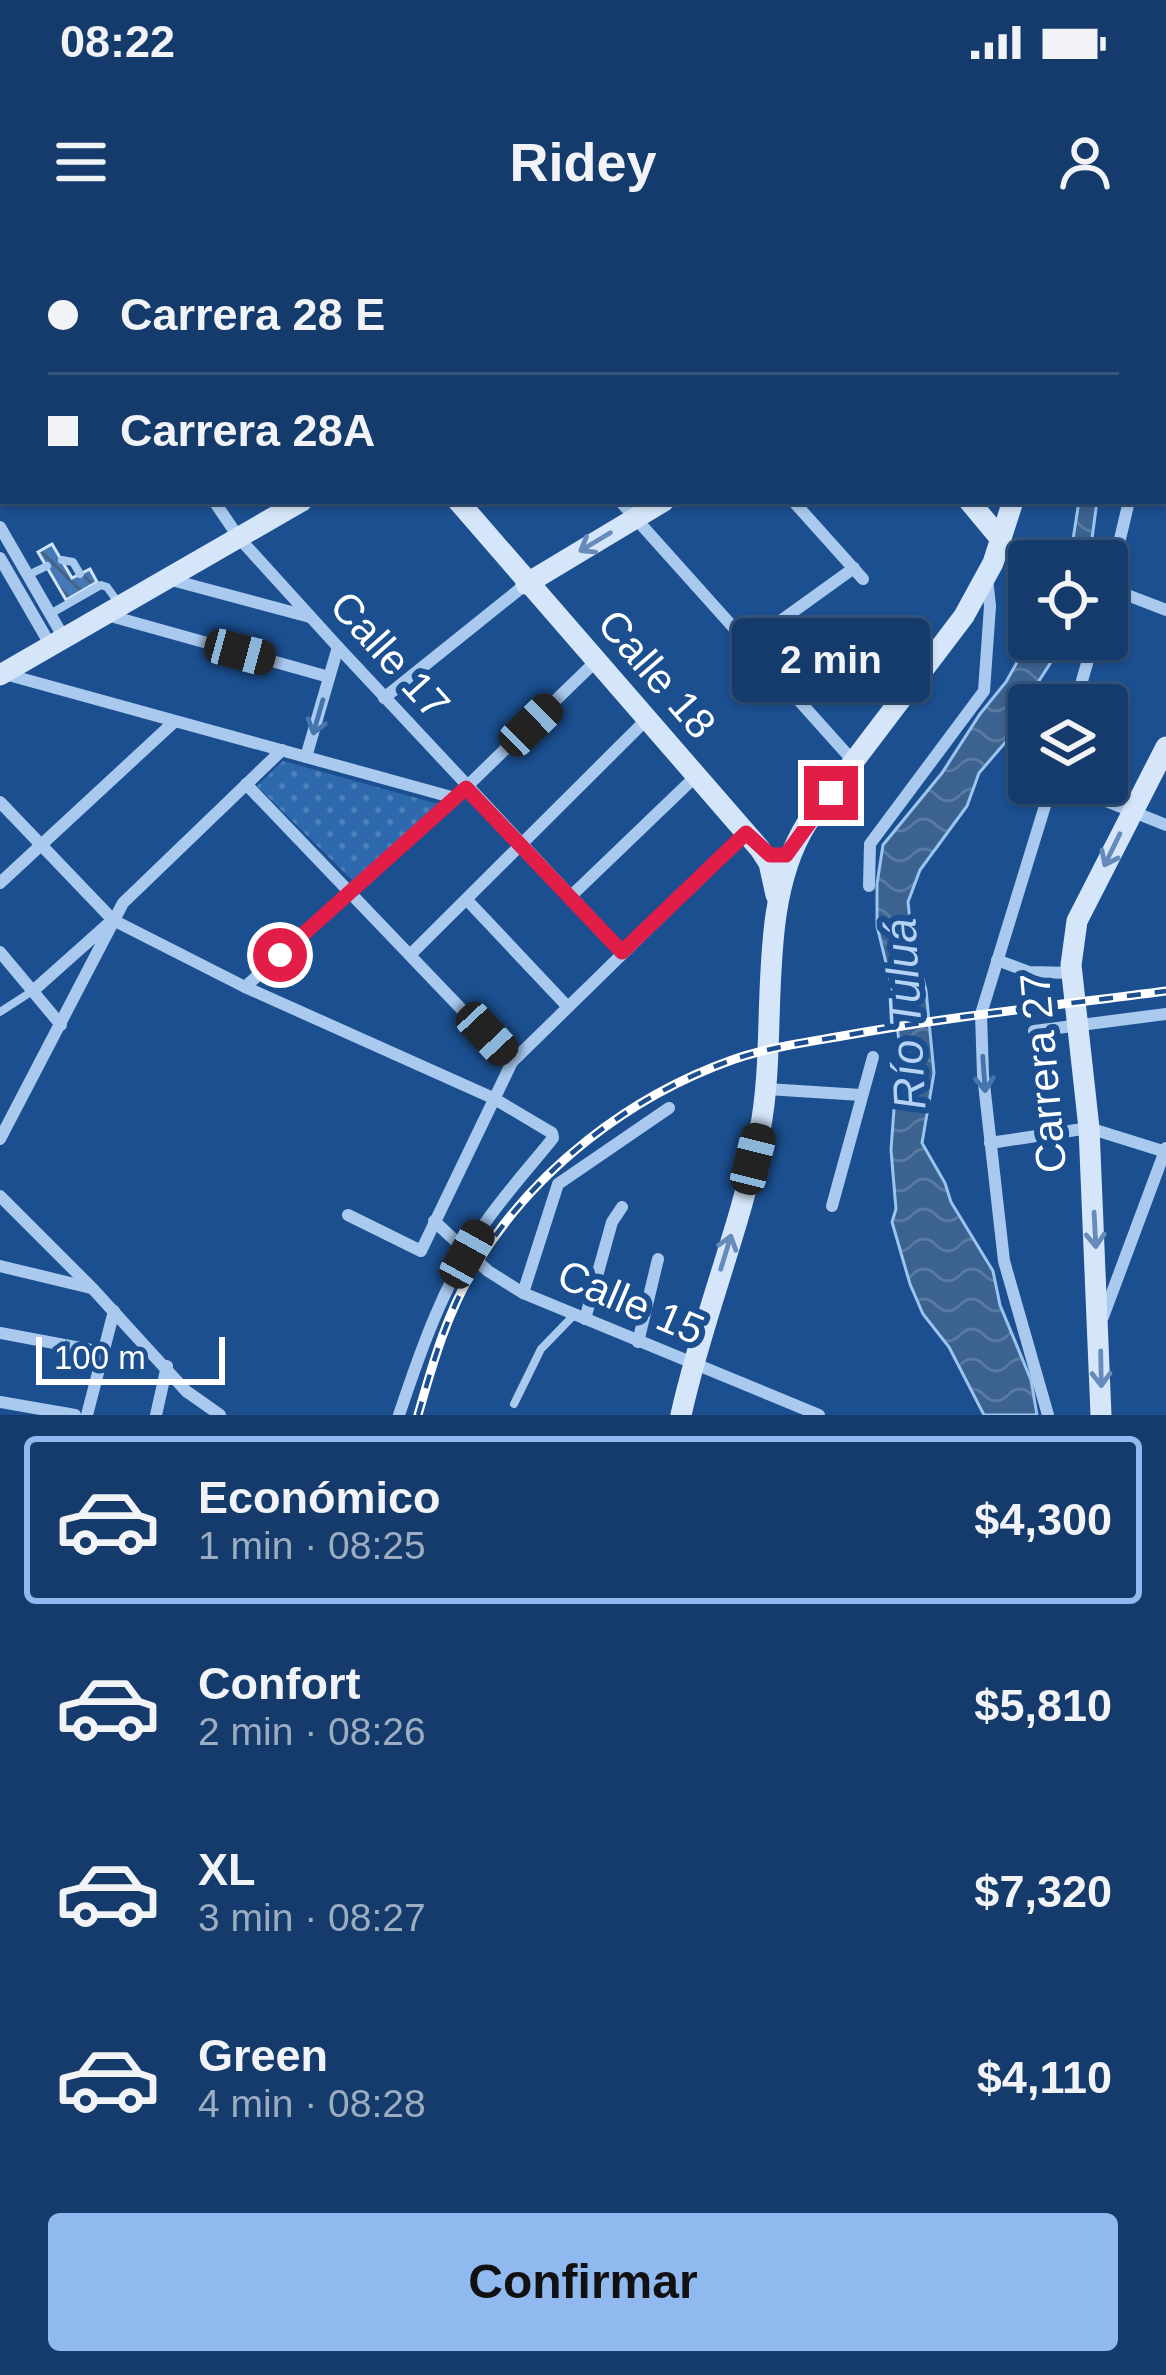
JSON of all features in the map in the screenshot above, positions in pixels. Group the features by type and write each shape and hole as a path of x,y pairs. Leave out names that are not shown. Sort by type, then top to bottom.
{"street":[{"name":"Calle 17","path":"216,504 239,538 384,698 461,793 521,846 622,952"},
{"path":"1,674 297,504"},
{"name":"Calle 18","path":"460,504 753,841 773,876 777,908"},
{"path":"747,645 858,574 797,504"},
{"path":"972,504 999,537"},
{"path":"681,1415 749,1175 766,1089 777,908 793,850 807,823 964,616 987,577 1011,504"},
{"path":"1120,540 1128,504"},
{"path":"384,698 627,510 855,763"},
{"path":"0,527 50,614 58,642"},
{"path":"0,557 58,642"},
{"path":"869,886 870,844 984,691 990,606 987,577"},
{"path":"168,579 311,617"},
{"path":"1128,598 1166,610"},
{"path":"113,610 329,676"},
{"path":"306,757 338,647"},
{"path":"245,986 461,793 595,662"},
{"path":"1,674 306,757 461,793"},
{"path":"412,953 646,720"},
{"path":"0,883 174,722"},
{"name":"Carrera 27","path":"1101,1415 1089,1128 1072,974 1077,921 1130,811 1160,771 1166,746"},
{"path":"0,1139 123,903 282,750"},
{"path":"570,897 696,776"},
{"path":"246,784 512,1062"},
{"path":"0,802 113,920 245,986 493,1098 552,1133 553,1138 482,1227 467,1254 424,1338 399,1415"},
{"path":"1048,1415 1009,1281 990,1143 981,1014 1050,804"},
{"path":"1112,804 1166,825"},
{"path":"348,1215 421,1251 512,1062 622,952 753,841 778,857 793,850"},
{"path":"467,900 566,1005"},
{"path":"34,990 113,920"},
{"path":"0,952 62,1025"},
{"path":"997,960 1029,972 1072,974"},
{"path":"1034,1031 1166,1014"},
{"path":"832,1206 873,1057"},
{"path":"766,1089 862,1095"},
{"path":"523,1293 559,1184 670,1108"},
{"path":"990,1143 1089,1128 1166,1151 1100,1324"},
{"path":"0,1197 93,1288 204,1411 220,1415"},
{"path":"580,1317 612,1222 622,1207"},
{"name":"Calle 15","path":"434,1221 467,1254 523,1293 820,1415"},
{"path":"638,1342 658,1259"},
{"path":"0,1266 93,1288"},
{"path":"86,1415 114,1311"},
{"path":"0,1333 102,1352"},
{"path":"157,1415 166,1366"},
{"path":"0,1402 75,1415"}],"lane":[{"path":"62,560 73,562 80,574"},
{"path":"28,575 47,566"},
{"path":"50,614 90,589 107,586 113,610"},
{"path":"0,1012 34,990"},
{"path":"514,1404 541,1349 580,1317"}],"shaded area":[{"path":"283,761 438,804 354,882 257,786"}],"water":[{"path":"1079,504 1097,504 1092,540 1073,540"},
{"name":"Río Tuluá","path":"1018,660 1052,660 1037,684 1008,684 1008,739 979,773 967,806 920,870 908,902 926,990 934,1073 922,1143 993,1271 1000,1305 1031,1380 1037,1415 984,1415 910,1284 892,1222 896,1209 891,1150 899,1041 877,926 883,845 942,773"}],"building":[{"path":"52,544 72,578 90,569 97,582 66,600 38,552"}],"railway":[{"path":"418,1415 458,1298 501,1228 556,1167 657,1094 732,1060 789,1045 1166,991"}],"route":[{"path":"280,955 466,788 622,952 746,833 770,855 778,857 793,850 831,793"}]}
